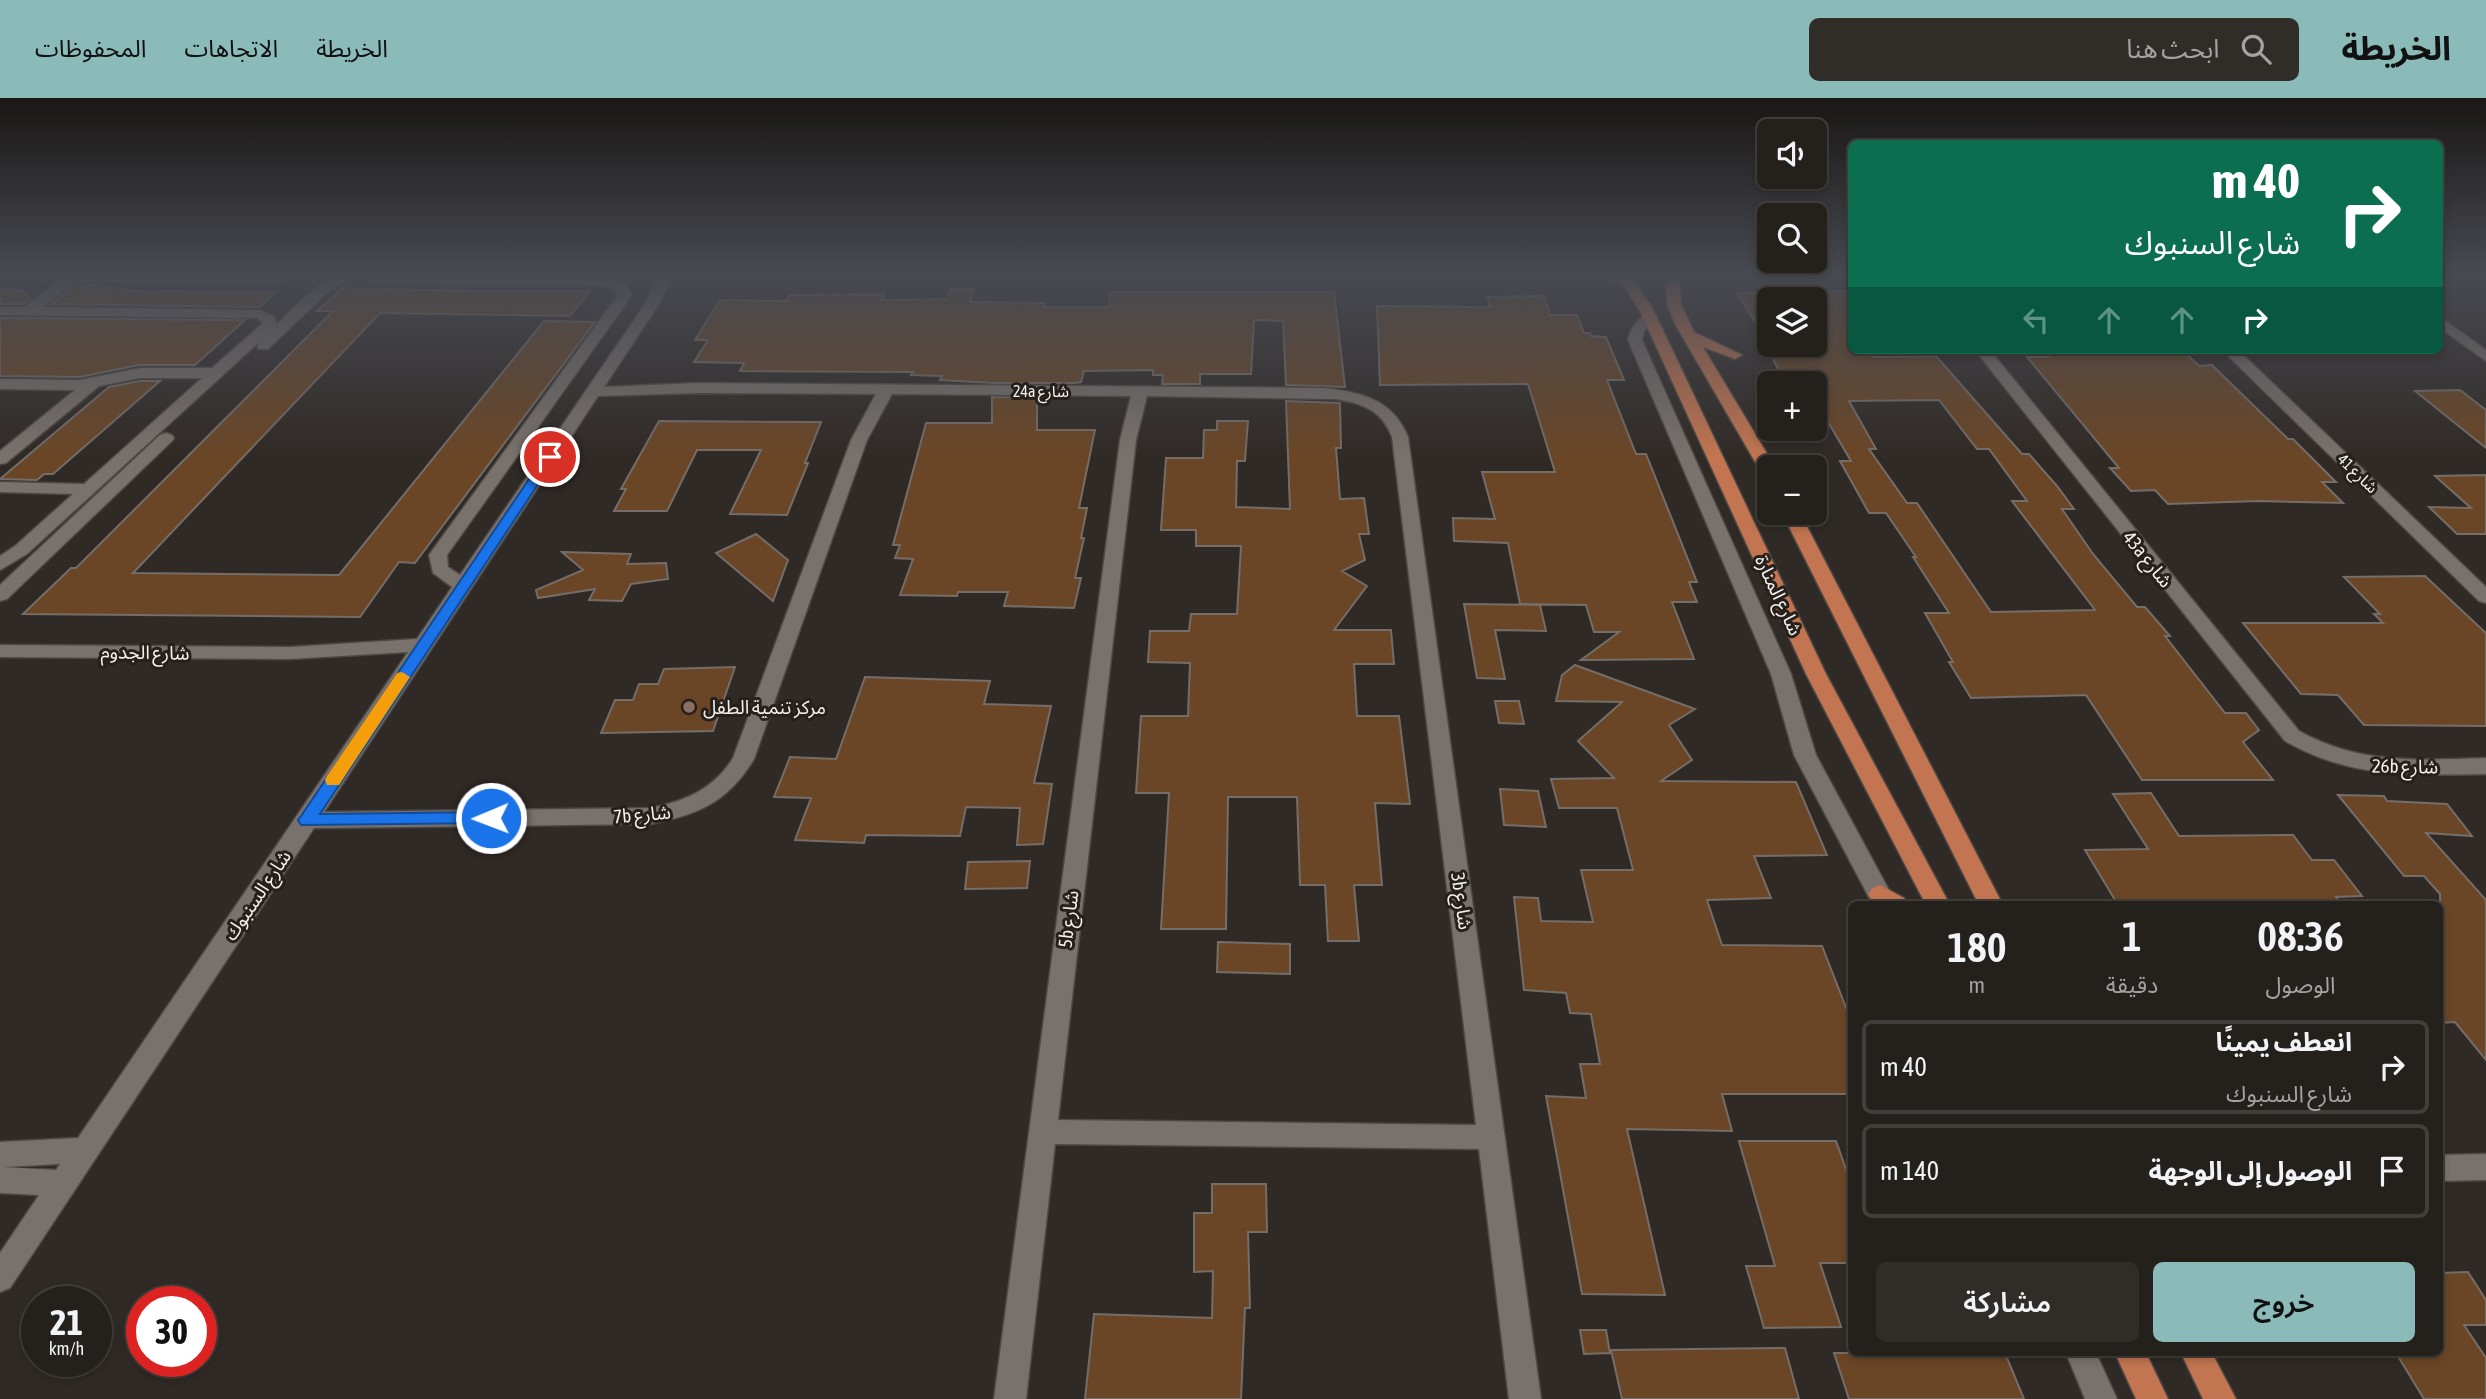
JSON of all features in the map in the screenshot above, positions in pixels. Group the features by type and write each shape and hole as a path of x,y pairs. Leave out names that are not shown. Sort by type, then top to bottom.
{"main road":[{"name":"شارع المنارة","path":"1659,337 1816,674 1936,901"},
{"path":"1689,337 1759,455"},
{"path":"1692,337 1735,355"},
{"path":"1797,525 1989,901"},
{"path":"2131,1356 2152,1399"},
{"path":"2198,1356 2220,1399"}],"street":[{"path":"0,564 21,550 256,337"},
{"path":"0,595 273,337"},
{"path":"463,586 439,569 438,555 597,337"},
{"name":"شارع السنبوك","path":"0,1278 631,337"},
{"path":"1636,337 1781,674 1805,755 1887,901"},
{"path":"2460,337 2486,357"},
{"name":"43a شارع","path":"1985,354 2281,725 2292,736 2325,755"},
{"name":"شارع 41","path":"2233,354 2486,597"},
{"path":"0,384 93,383 140,373 216,373"},
{"path":"0,459 93,383"},
{"name":"24a شارع","path":"597,387 1323,393 1356,398 1384,409"},
{"name":"7b شارع","path":"307,820 649,816 674,813 719,791 734,775 743,759 859,440 867,390"},
{"name":"7b شارع","path":"859,440 867,431 886,390"},
{"name":"5b شارع","path":"1010,1399 1128,440 1122,391"},
{"name":"5b شارع","path":"1128,440 1134,425 1140,392"},
{"name":"3b شارع","path":"1384,409 1398,427 1400,437 1525,1399"},
{"path":"0,487 89,489"},
{"name":"شارع الجدوم","path":"0,651 290,653 324,659 418,654"},
{"name":"26b شارع","path":"2325,755 2374,766 2486,766"},
{"path":"1042,1132 1493,1137"},
{"path":"0,1155 86,1150"},
{"path":"2443,1168 2486,1167"},
{"path":"0,1180 64,1183"},
{"path":"2082,1356 2101,1399"}],"building":[{"path":"0,337 226,337 195,365 139,365 80,377 0,376"},
{"path":"307,337 357,337 133,573 339,575 531,337 584,337 415,563 399,562 360,617 23,614 71,568 76,568"},
{"path":"697,337 1253,337 1251,374 1200,374 1200,384 1162,384 1163,375 1153,375 1153,370 1084,371 1081,382 1075,383 940,380 942,376 911,375 913,372 740,371 744,363 694,362 708,340 695,340"},
{"path":"1284,337 1339,337 1345,387 1286,385"},
{"path":"1378,337 1606,337 1624,380 1607,380 1636,454 1646,454 1697,582 1689,582 1697,602 1672,602 1694,659 1581,660 1619,632 1594,632 1586,605 1520,604 1508,543 1454,541 1453,518 1495,519 1482,472 1555,472 1528,384 1380,385"},
{"path":"1827,337 1848,337 1848,354 1871,354 1873,357 1936,356 2022,454 2029,454 2057,486 2074,509 2062,509 2093,554 2137,607 2145,607 2170,636 2165,636 2225,713 2246,713 2259,730 2243,742 2273,780 2142,780 2086,695 1971,698 1949,662 1953,662 1925,613 1949,613 1886,513 1869,513 1840,461 1851,461 1827,420 1827,371 1779,371 1772,357 1827,357","holes":["1939,400 1977,449 1989,449 2027,501 2012,501 2095,610 1991,612 1917,503 1907,503 1869,449 1876,449 1849,401"]},
{"path":"2045,354 2186,354 2199,366 2212,365 2336,482 2322,482 2343,503 2259,501 2168,504 2155,490 2131,491 2110,468 2119,468 2027,357 2048,357"},
{"path":"140,381 160,381 53,474 44,474 37,480 0,479 109,387"},
{"path":"2460,390 2486,410 2486,448 2415,391"},
{"path":"992,397 1037,398 1037,430 1095,430 1079,508 1087,508 1081,538 1084,538 1075,578 1081,578 1074,608 1004,606 1008,592 958,592 957,596 900,595 913,559 895,558 900,545 893,545 926,423 992,423"},
{"path":"1286,401 1340,403 1341,448 1336,448 1340,499 1364,498 1369,534 1359,534 1365,560 1342,571 1367,586 1334,630 1391,630 1394,664 1354,664 1357,716 1399,716 1410,804 1375,803 1382,885 1354,885 1359,941 1328,941 1325,885 1300,885 1297,797 1228,797 1226,929 1161,929 1169,793 1136,793 1141,716 1188,716 1190,663 1148,662 1150,631 1189,631 1191,614 1237,614 1241,546 1196,546 1196,530 1161,530 1166,458 1203,458 1204,430 1217,430 1217,421 1248,421 1245,461 1237,461 1236,507 1290,509"},
{"path":"659,421 821,422 787,515 730,514 761,450 697,450 667,511 614,511 626,489 621,489"},
{"path":"2486,475 2486,534 2457,534 2429,507 2471,508 2435,476"},
{"path":"756,534 788,560 773,601 716,553"},
{"path":"562,552 631,554 627,564 666,563 668,579 631,584 622,601 589,600 595,589 538,598 536,590 583,570"},
{"path":"2425,576 2486,633 2486,726 2364,725 2338,695 2301,694 2243,623 2383,623 2374,614 2380,614 2344,577"},
{"path":"1464,604 1540,605 1546,631 1495,630 1505,679 1477,678"},
{"path":"1575,665 1695,709 1669,725 1692,760 1661,781 1796,782 1827,855 1754,856 1771,898 1707,900 1722,945 1822,946 1848,1013 1848,1094 1722,1094 1732,1131 1627,1129 1665,1295 1582,1294 1546,1096 1586,1098 1580,1064 1600,1064 1591,1014 1570,1013 1566,993 1524,990 1514,897 1538,898 1541,921 1593,922 1581,870 1633,870 1617,808 1559,808 1551,779 1614,778 1578,741 1622,702 1556,701 1562,675"},
{"path":"735,667 713,731 601,733 615,700 633,700 639,684 658,684 664,669"},
{"path":"865,677 990,681 984,704 1051,706 1034,783 1052,784 1043,844 1017,845 1020,808 966,807 960,836 866,835 864,843 795,840 811,798 774,797 790,757 836,759"},
{"path":"1495,701 1519,701 1524,724 1499,723"},
{"path":"1500,789 1538,791 1546,827 1504,825"},
{"path":"2151,793 2179,836 2293,835 2312,860 2334,860 2362,896 2336,897 2339,901 2116,901 2085,850 2148,849 2113,794"},
{"path":"2338,795 2384,796 2387,801 2447,804 2472,836 2426,833 2486,900 2486,1060 2455,1022 2443,1023 2443,901 2440,901 2440,894 2424,876 2404,876"},
{"path":"1030,861 1027,888 965,889 968,862"},
{"path":"1218,942 1290,944 1290,974 1217,972"},
{"path":"1739,1141 1836,1141 1848,1175 1848,1263 1820,1263 1841,1327 1764,1328 1746,1266 1775,1266"},
{"path":"1212,1184 1266,1184 1267,1232 1248,1232 1250,1308 1245,1308 1241,1399 1085,1399 1094,1314 1212,1318 1213,1271 1194,1272 1194,1213 1212,1213"},
{"path":"2468,1272 2486,1300 2486,1325 2464,1325 2486,1358 2486,1399 2424,1399 2398,1356 2443,1356 2443,1273"},
{"path":"1580,1330 1606,1330 1610,1353 1584,1354"},
{"path":"1785,1348 1799,1399 1622,1399 1611,1350"},
{"path":"1834,1353 1848,1353 1848,1356 2006,1356 2024,1399 1849,1399"}],"slow traffic":[{"path":"333,780 402,677"}],"place":[{"name":"مركز تنمية الطفل","path":"689,707"}],"route":[{"path":"491,818 307,820 550,457"}]}
